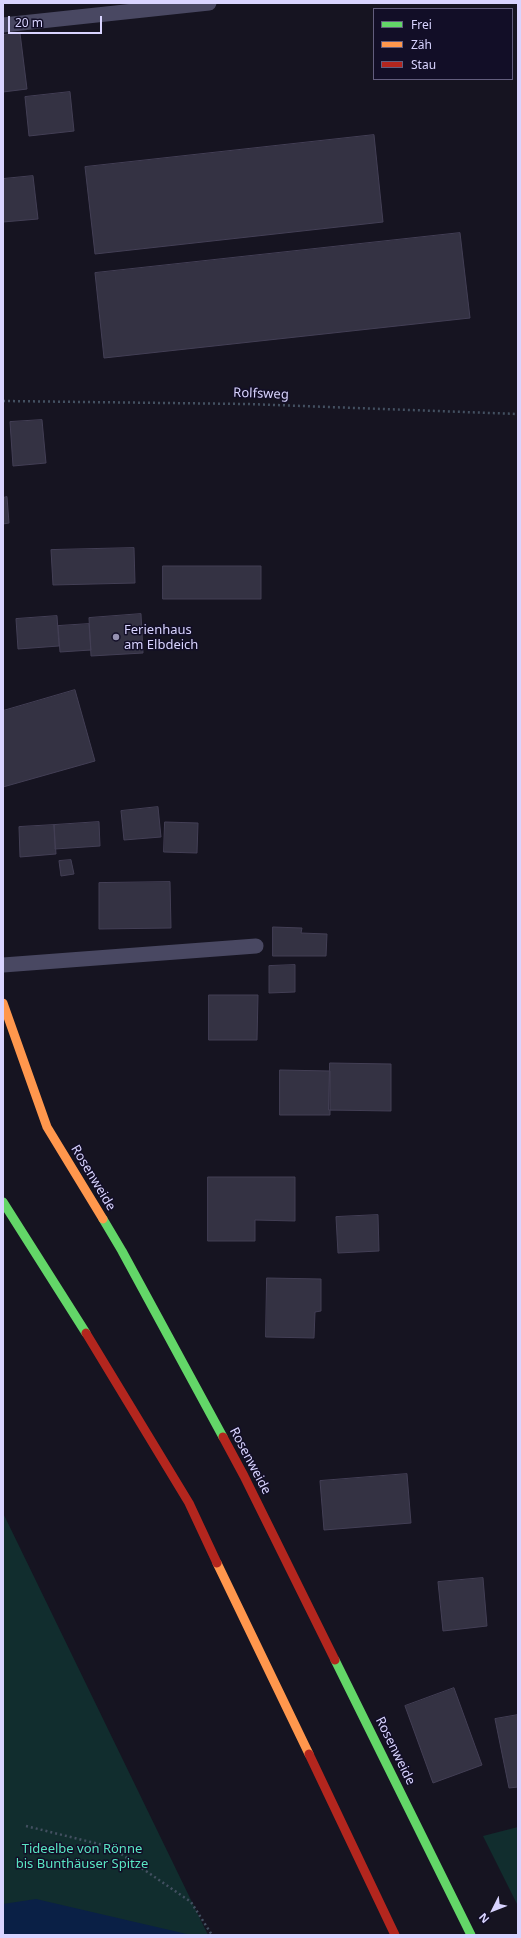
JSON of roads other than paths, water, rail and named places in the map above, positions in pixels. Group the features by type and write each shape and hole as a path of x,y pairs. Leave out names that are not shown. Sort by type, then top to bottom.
{"street":[{"name":"Rosenweide","path":"3,1003 47,1127 122,1251 244,1476 471,1935"},
{"path":"3,1202 57,1285 189,1503 395,1935"}],"lane":[{"path":"3,25 208,3"},
{"path":"3,965 256,946"}],"water":[{"path":"36,1899 191,1935 3,1935 3,1904"}],"place":[{"name":"Ferienhaus am Elbdeich","path":"116,637"}],"park label":[{"name":"Tideelbe von Rönne bis Bunthäuser Spitze","path":"82,1856"}]}
